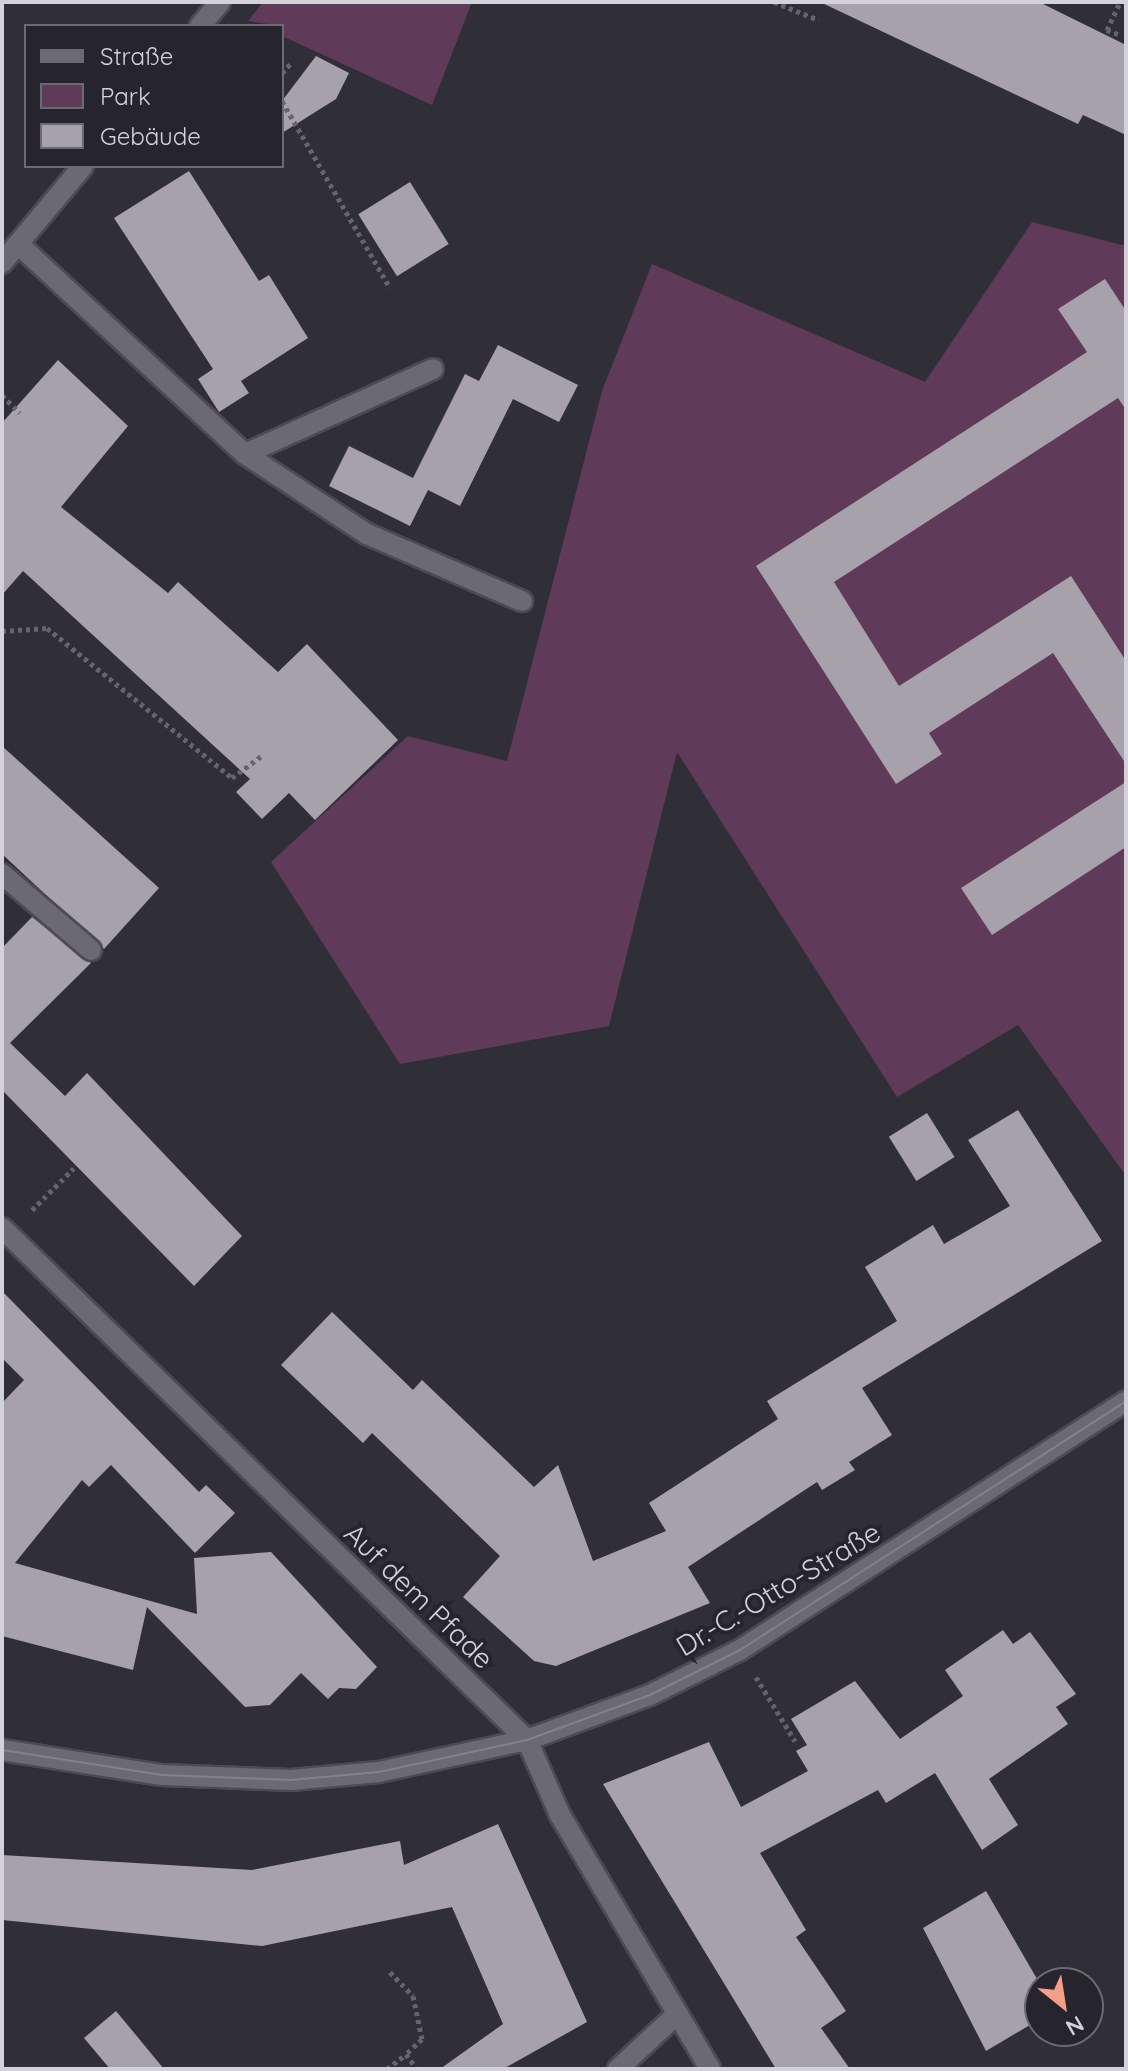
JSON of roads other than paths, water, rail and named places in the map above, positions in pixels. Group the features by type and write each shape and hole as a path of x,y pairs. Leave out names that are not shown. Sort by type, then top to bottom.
{"street":[{"path":"202,24 220,2"},
{"path":"2,263 81,168"},
{"path":"18,244 245,454 367,534 522,601"},
{"path":"245,454 433,369"},
{"path":"2,874 91,950"},
{"name":"Auf dem Pfade","path":"5,1231 527,1740 560,1815 674,2017 710,2069"},
{"name":"Dr.-C.-Otto-Straße","path":"2,1750 162,1775 291,1780 379,1772 527,1740 650,1695 740,1650 1126,1401"},
{"path":"618,2069 674,2017"}],"tram line":[{"path":"2,1750 162,1775 291,1780 379,1772 527,1740 650,1695 740,1650 1126,1401"}]}
